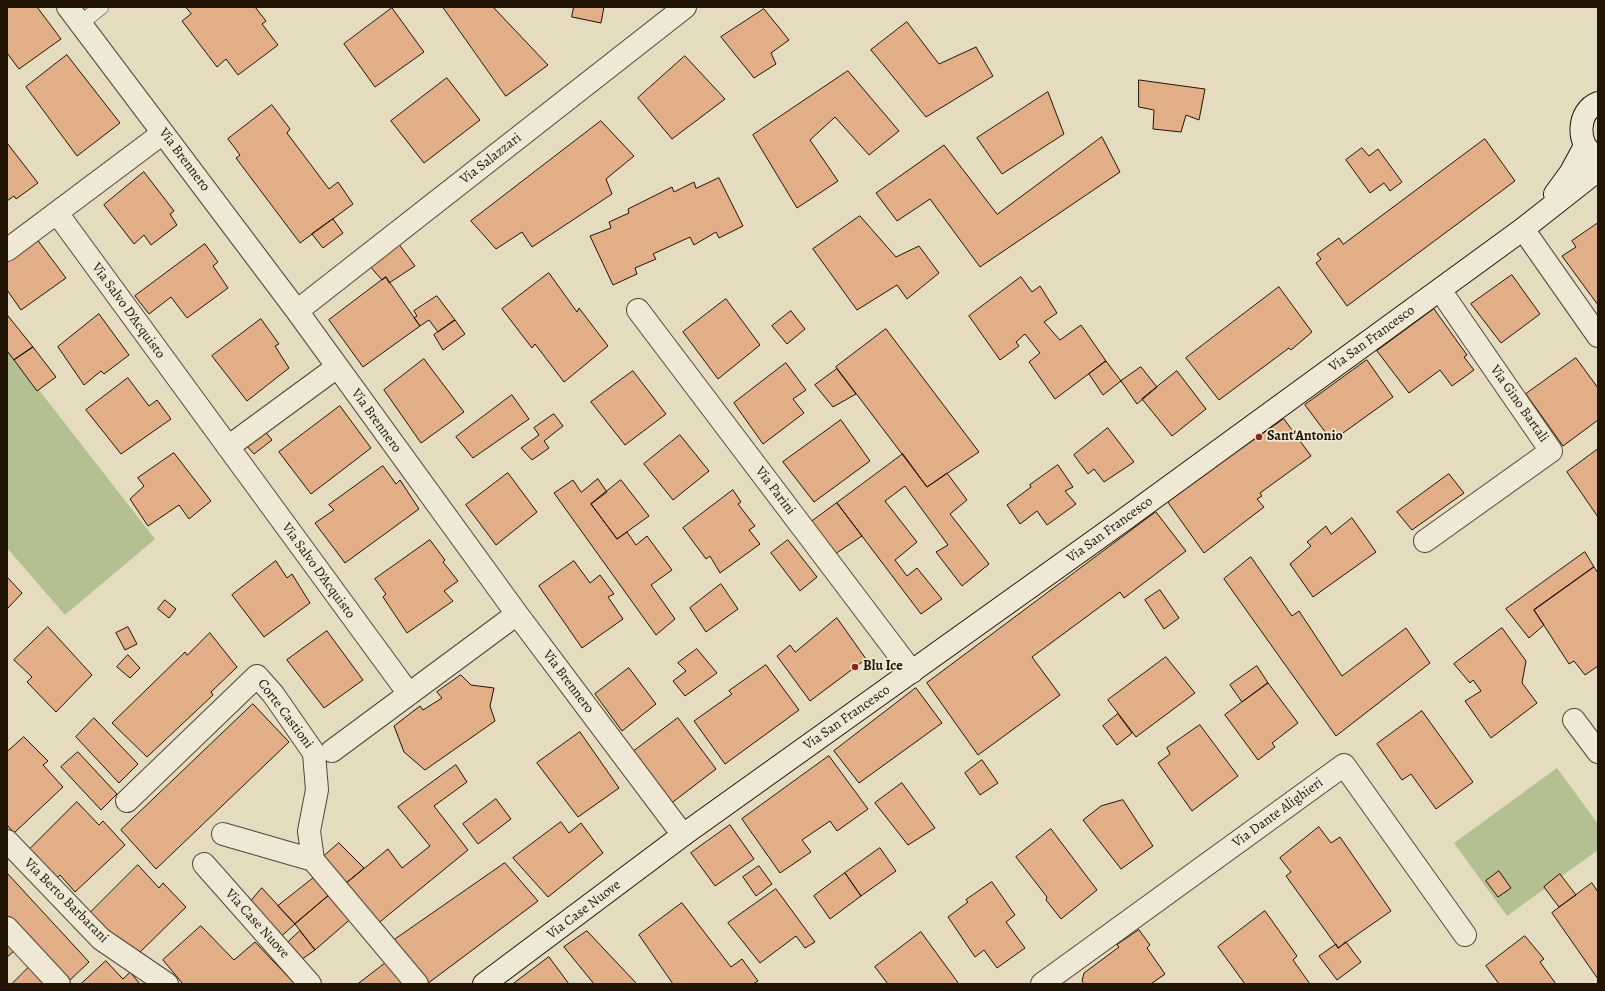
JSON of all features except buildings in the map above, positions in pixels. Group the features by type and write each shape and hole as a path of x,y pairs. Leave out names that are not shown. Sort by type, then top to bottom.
{"street":[{"name":"Via Salazzari","path":"297,311 685,7"},
{"name":"Via Brennero","path":"74,15 297,311 517,614 683,835"},
{"name":"Via San Francesco","path":"1529,225 1572,172 1592,152 1581,131 1584,116 1594,104 1598,102"},
{"path":"7,250 163,133"},
{"name":"Via San Francesco","path":"683,835 1131,515 1529,225 1598,170"},
{"name":"Via Salvo D'Acquisto","path":"57,213 409,694"},
{"path":"1529,225 1598,336"},
{"name":"Via Gino Bartali","path":"1425,541 1551,451 1440,290"},
{"name":"Via Parini","path":"638,310 912,672"},
{"path":"228,447 337,367"},
{"path":"332,751 517,614"},
{"name":"Corte Castioni","path":"127,801 257,676 273,694 314,753 317,790 309,831 313,860"},
{"path":"1574,720 1598,752"},
{"name":"Via Dante Alighieri","path":"1049,982 1344,765 1465,935"},
{"path":"223,834 313,860 417,984"},
{"name":"Via Case Nuove","path":"484,984 683,835"},
{"name":"Via Berto Barbarani","path":"7,841 101,939 167,984"},
{"name":"Via Case Nuove","path":"204,864 310,984"},
{"path":"7,928 59,984"}],"lane":[{"path":"74,15 101,7"}],"green space":[{"path":"7,349 155,539 65,615 7,548"},
{"path":"1557,768 1598,824 1598,850 1507,916 1454,843"}],"place":[{"name":"Sant'Antonio","path":"1259,437"},
{"name":"Blu Ice","path":"855,667"}]}
